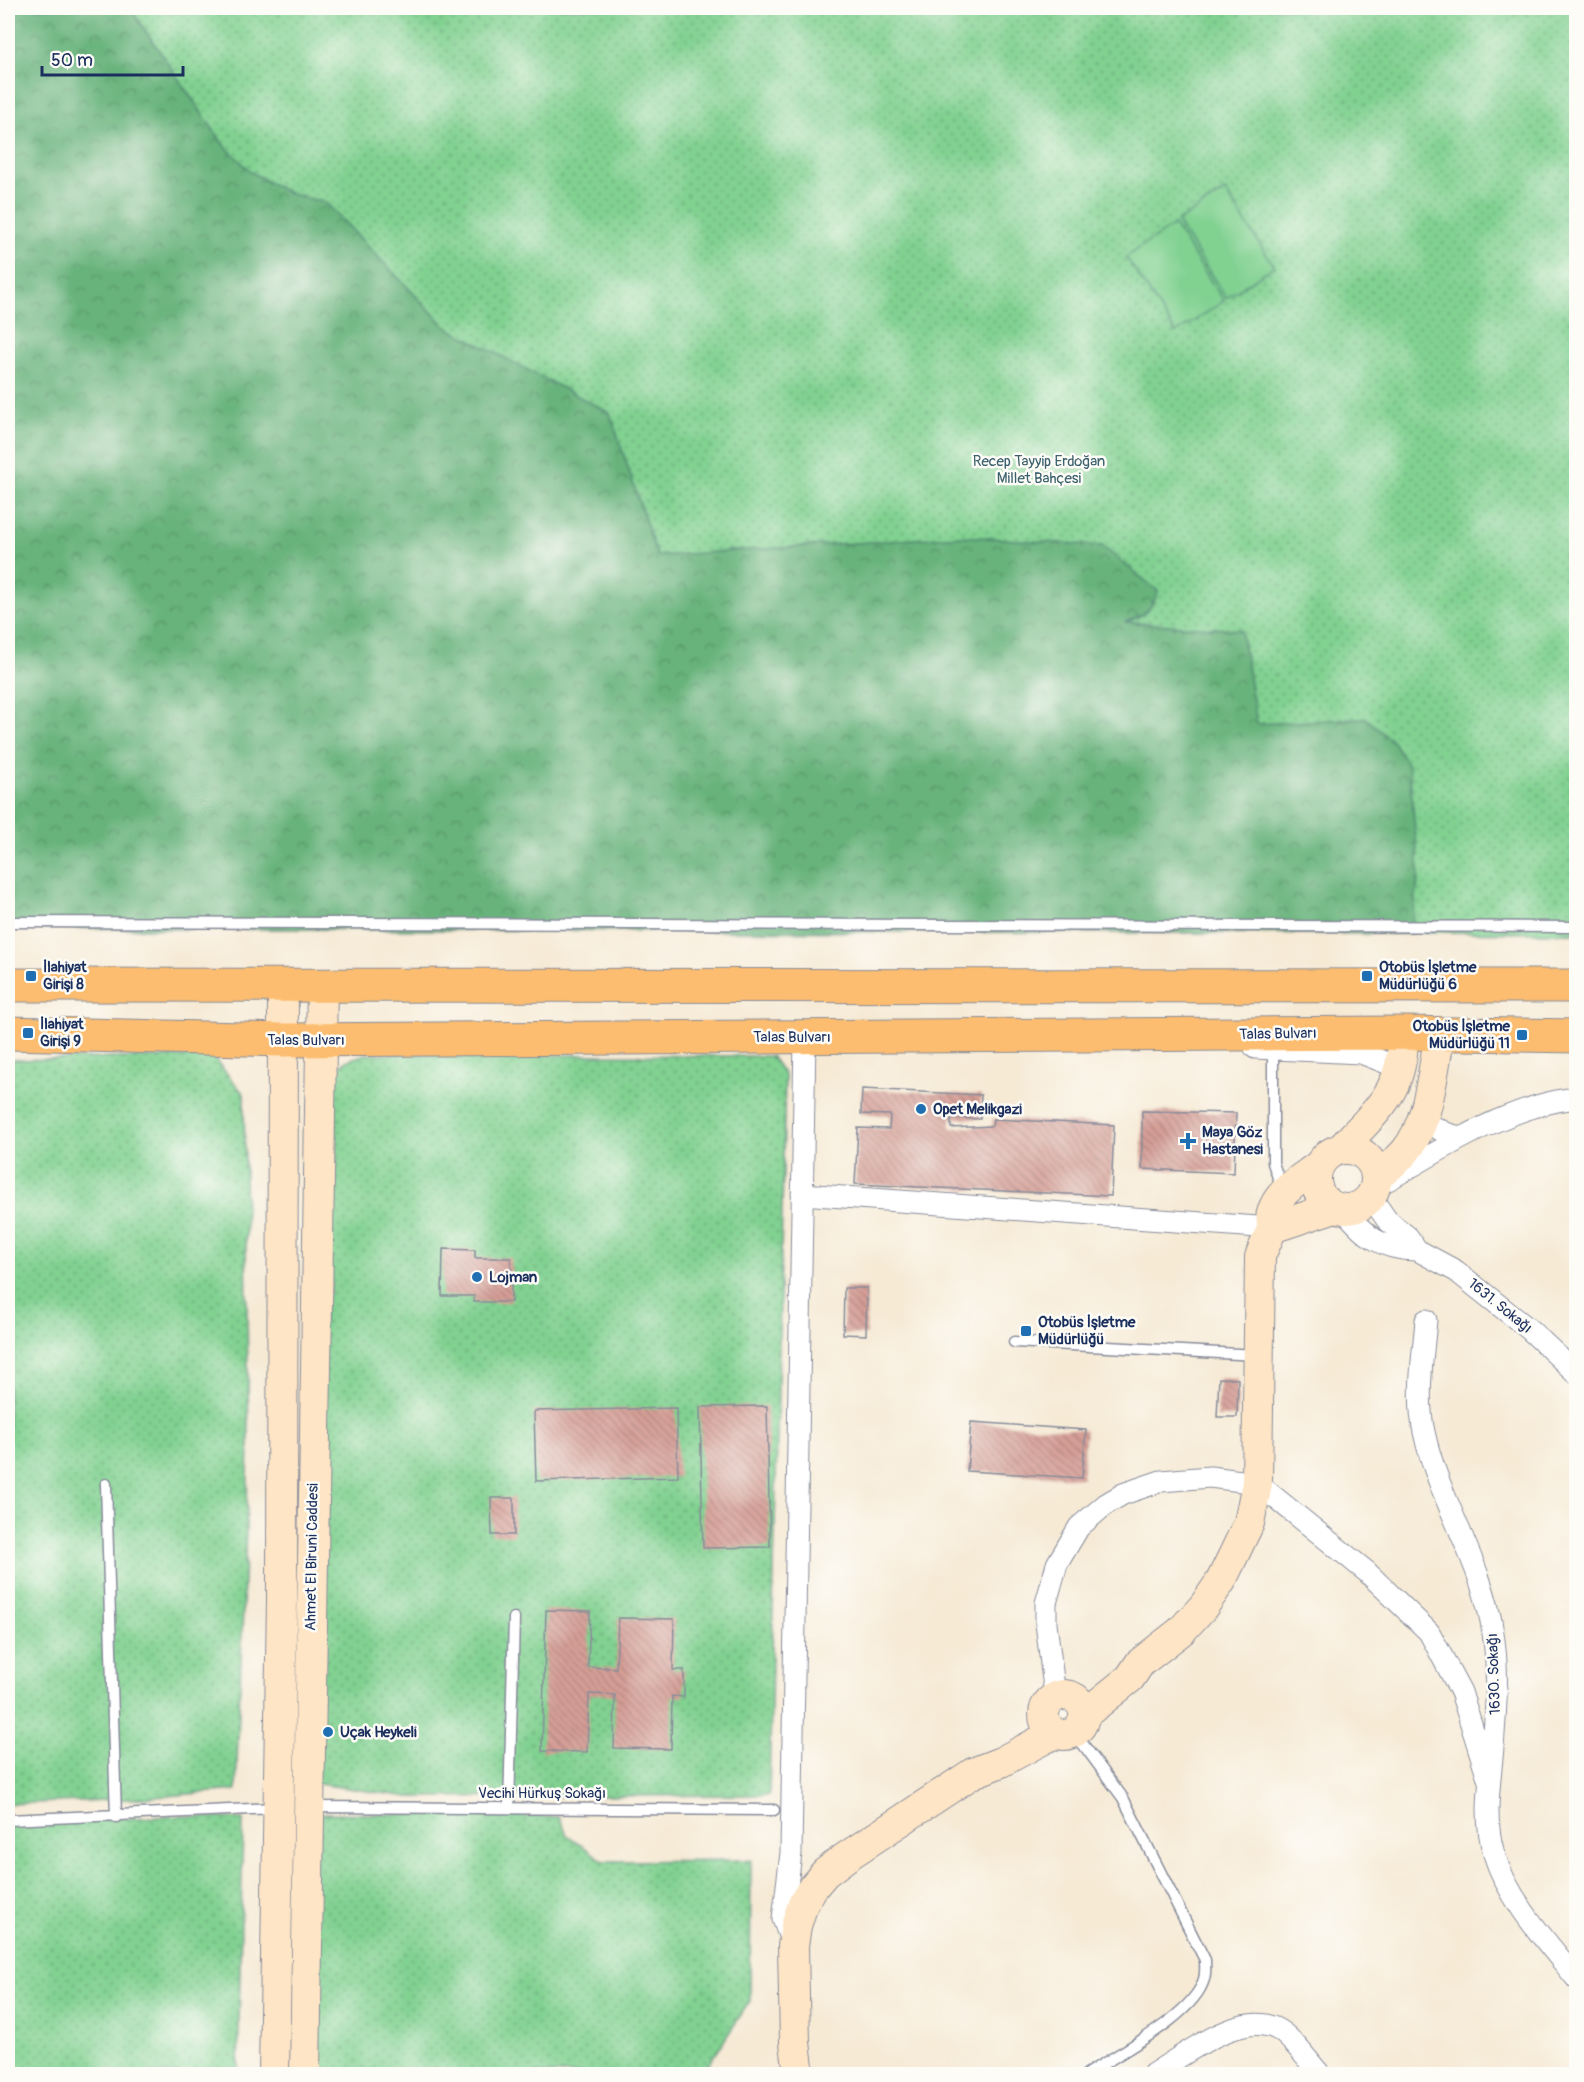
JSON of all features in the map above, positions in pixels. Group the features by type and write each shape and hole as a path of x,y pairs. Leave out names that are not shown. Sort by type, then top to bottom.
{"main road":[{"path":"8,964 1576,967"},
{"path":"8,985 1576,986"},
{"name":"Talas Bulvarı","path":"8,1033 282,1040 1403,1033 1576,1036"}],"street":[{"name":"Ahmet El Biruni Caddesi","path":"283,984 282,1040 295,1688 294,1807 304,2074"},
{"name":"Ahmet El Biruni Caddesi","path":"295,1688 322,984"},
{"path":"1340,1209 1319,1195 1316,1175 1330,1157 1386,1099 1402,1069 1403,1033"},
{"path":"802,1194 1272,1228 1340,1209 1355,1208 1405,1152 1421,1120 1440,1035"},
{"path":"1111,1036 1272,1050 1361,1053 1402,1069"},
{"path":"793,1946 783,1919 791,1852 805,1037"},
{"path":"1374,1187 1507,1114 1547,1102 1576,1098"},
{"path":"1421,1120 1462,1138"},
{"path":"799,2074 795,2043 793,1946 803,1904 825,1873 973,1773 994,1750 1064,1714 1122,1669 1140,1663 1181,1631 1221,1581 1249,1523 1257,1483 1260,1257 1263,1243 1272,1228 1271,1216 1283,1193 1330,1157 1361,1152 1369,1158 1374,1187"},
{"name":"1631. Sokağı","path":"1374,1187 1387,1220 1408,1237 1417,1250 1456,1271 1530,1330 1576,1373"},
{"name":"1631. Sokağı","path":"1340,1209 1373,1239 1398,1250 1417,1250"},
{"name":"1630. Sokağı","path":"1426,1320 1419,1399 1425,1435 1437,1474 1482,1582 1493,1633 1497,1686 1487,1819 1490,1838 1502,1874 1511,1891 1576,1978"},
{"path":"1064,1714 1046,1623 1046,1603 1057,1563 1079,1527 1106,1504 1123,1494 1161,1480 1210,1477 1257,1483 1367,1572 1429,1632 1461,1692 1489,1780"},
{"name":"Ahmet El Biruni Caddesi","path":"274,2074 294,1807"},
{"path":"1153,2074 1216,2036 1254,2025 1282,2032 1320,2074"}],"lane":[{"path":"8,922 1576,927"},
{"path":"1272,1050 1273,1163 1283,1193"},
{"path":"1014,1342 1260,1356"},
{"path":"106,1484 116,1816"},
{"path":"509,1808 514,1618"},
{"path":"1064,1714 1123,1798 1205,1960 1204,1979 1194,1998 1175,2016 1087,2074"},
{"name":"Vecihi Hürkuş Sokağı","path":"8,1820 294,1807 774,1810"}],"green space":[{"name":"Recep Tayyip Erdoğan Millet Bahçesi","path":"8,8 1576,8 1576,933 1036,930"},
{"path":"8,8 130,8 223,144 251,172 286,192 326,203 446,327 610,413 657,556 962,536 1102,546 1158,591 1153,603 1146,611 1137,618 1125,622 1241,630 1257,724 1366,718 1393,742 1409,767 1419,872 1411,934 8,928"},
{"path":"1225,191 1274,266 1226,298 1177,222"},
{"path":"1174,225 1224,301 1176,333 1126,257"},
{"path":"365,1054 771,1056 785,1076 769,1795 409,1797 313,1783 328,1073 346,1061"},
{"path":"212,1056 244,1094 249,1450 236,1790 130,1799 8,1804 8,1060"},
{"path":"324,1813 559,1817 567,1835 604,1861 751,1860 750,2001 702,2074 297,2074 303,1830"},
{"path":"182,1816 243,1819 238,2074 8,2074 8,1823"}],"building":[{"path":"862,1089 981,1095 980,1119 951,1118 951,1128 992,1126 993,1119 1114,1125 1111,1196 855,1184 858,1128 889,1129 890,1115 861,1114"},
{"name":"Maya Göz Hastanesi","path":"1142,1111 1236,1113 1234,1173 1142,1169"},
{"name":"Lojman","path":"443,1249 475,1250 475,1258 511,1258 511,1302 474,1302 474,1296 442,1296"},
{"path":"844,1288 867,1288 866,1335 843,1334"},
{"path":"1219,1378 1238,1379 1237,1417 1217,1417"},
{"path":"767,1406 770,1547 703,1548 700,1407"},
{"path":"676,1408 678,1477 536,1481 534,1411"},
{"path":"971,1422 1086,1430 1082,1478 967,1471"},
{"path":"491,1498 514,1498 514,1535 492,1535"},
{"path":"546,1610 590,1611 588,1667 616,1668 618,1618 674,1619 673,1670 684,1670 684,1697 672,1696 671,1749 614,1748 615,1695 589,1694 587,1752 542,1751"}],"place":[{"name":"İlahiyat Girişi 8","path":"31,976"},
{"name":"Otobüs İşletme Müdürlüğü 6","path":"1367,976"},
{"name":"İlahiyat Girişi 9","path":"28,1033"},
{"name":"Otobüs İşletme Müdürlüğü 11","path":"1522,1035"},
{"name":"Opet Melikgazi","path":"921,1109"},
{"name":"Maya Göz Hastanesi","path":"1188,1141"},
{"name":"Lojman","path":"477,1277"},
{"name":"Otobüs İşletme Müdürlüğü","path":"1026,1331"},
{"name":"Uçak Heykeli","path":"328,1732"}]}
